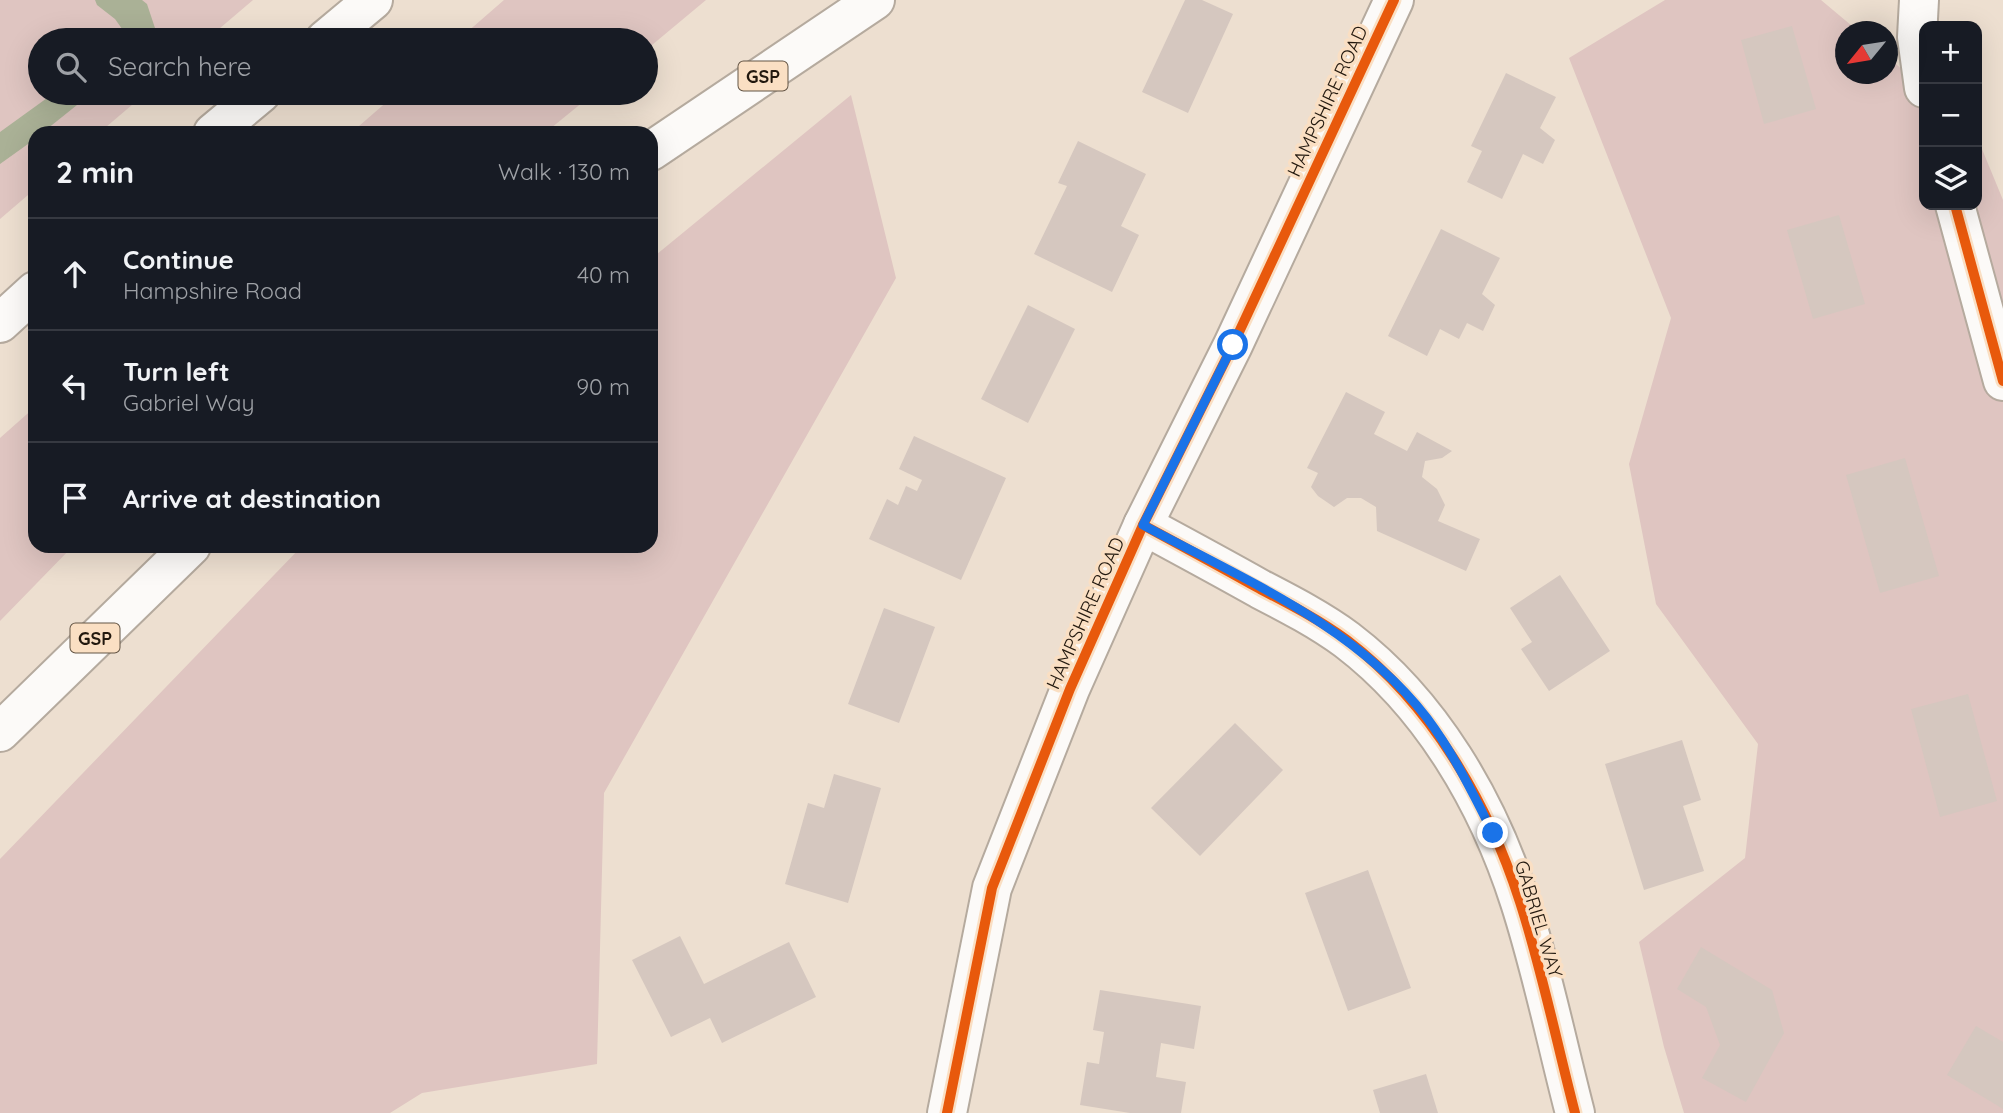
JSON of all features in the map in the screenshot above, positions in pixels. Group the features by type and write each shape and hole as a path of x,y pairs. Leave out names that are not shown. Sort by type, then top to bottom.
{"main road":[{"path":"339,28 373,0"},
{"name":"GSP","path":"658,145 831,0"},
{"name":"GSP","path":"658,146 875,0"},
{"name":"HAMPSHIRE ROAD","path":"947,1113 992,888 1070,689 1143,525 1233,345 1394,0"},
{"path":"1919,0 1916,37 1923,84"},
{"path":"221,126 247,105"},
{"path":"1956,210 2003,381"},
{"path":"0,323 28,297"},
{"name":"GABRIEL WAY","path":"1143,525 1297,609 1345,639 1389,676 1426,718 1458,765 1493,833 1520,902 1575,1113"},
{"name":"GSP","path":"0,732 184,553"}],"shaded area":[{"path":"0,0 253,0 220,28 28,28 28,105 132,105 107,126 28,126 28,195 0,219"},
{"path":"95,0 142,0 147,4 155,28 121,28 115,19 97,5"},
{"path":"504,0 706,0 658,40 658,28 472,28"},
{"path":"1665,0 1821,0 1846,21 1835,21 1835,84 1898,84 1898,66 1919,85 1919,210 1982,210 1982,149 2003,200 2003,1113 1684,1113 1664,1047 1639,942 1745,858 1758,744 1656,604 1629,464 1671,318 1569,58"},
{"path":"851,95 896,278 604,793 597,1064 422,1093 390,1113 0,1113 0,859 295,553 658,553 658,253"},
{"path":"37,105 77,105 51,126 28,126 28,144 0,164 0,132"},
{"path":"383,105 579,105 554,126 359,126"},
{"path":"28,413 28,553 66,553 0,621 0,438"}],"building":[{"path":"1185,0 1202,0 1233,14 1188,113 1142,92"},
{"path":"1792,26 1816,109 1764,124 1741,40"},
{"path":"1506,73 1556,97 1540,128 1555,140 1543,164 1523,154 1502,199 1467,182 1482,151 1471,146"},
{"path":"1078,141 1146,174 1121,226 1139,235 1112,292 1034,254 1067,186 1058,183"},
{"path":"1839,215 1865,304 1813,319 1787,230"},
{"path":"1441,229 1500,258 1482,294 1495,305 1483,331 1467,323 1459,339 1440,329 1427,356 1388,336"},
{"path":"1028,305 1075,329 1028,423 981,399"},
{"path":"1346,392 1385,412 1374,434 1407,451 1417,432 1452,451 1442,458 1425,461 1422,477 1437,489 1445,505 1438,521 1480,539 1466,571 1377,531 1376,507 1361,498 1347,498 1334,507 1318,496 1311,487 1318,473 1307,468"},
{"path":"914,436 1006,478 961,580 869,539 887,499 898,505 906,486 917,491 922,480 899,469"},
{"path":"1905,458 1939,576 1880,593 1846,475"},
{"path":"1560,575 1610,651 1549,691 1521,649 1532,642 1510,608"},
{"path":"884,608 935,627 899,723 848,704"},
{"path":"1968,694 1997,801 1940,817 1911,709"},
{"path":"1235,723 1283,770 1200,856 1151,808"},
{"path":"1682,740 1701,800 1683,806 1704,871 1644,890 1605,764"},
{"path":"834,774 881,788 848,903 785,884 808,803 824,808"},
{"path":"1368,870 1411,988 1348,1011 1305,893"},
{"path":"680,936 704,984 789,942 816,997 722,1043 710,1018 671,1037 632,960"},
{"path":"1701,947 1772,990 1784,1033 1746,1102 1702,1078 1720,1045 1706,1007 1677,989"},
{"path":"1100,990 1201,1006 1194,1049 1161,1043 1156,1077 1186,1082 1181,1113 1130,1113 1080,1105 1087,1062 1099,1064 1104,1032 1093,1030"},
{"path":"1976,1026 2003,1042 2003,1109 1947,1075"},
{"path":"1426,1074 1438,1113 1380,1113 1373,1090"}],"cycle path":[{"path":"947,1113 992,888 1070,689 1143,525 1233,345 1394,0"},
{"path":"1956,210 2003,381"},
{"path":"1143,525 1293,606 1337,633 1377,666 1405,694 1430,725 1473,792 1507,865 1535,954 1575,1113"}],"route":[{"path":"1233,345 1143,525 1297,609 1345,639 1389,676 1426,718 1458,765 1493,833"}]}
